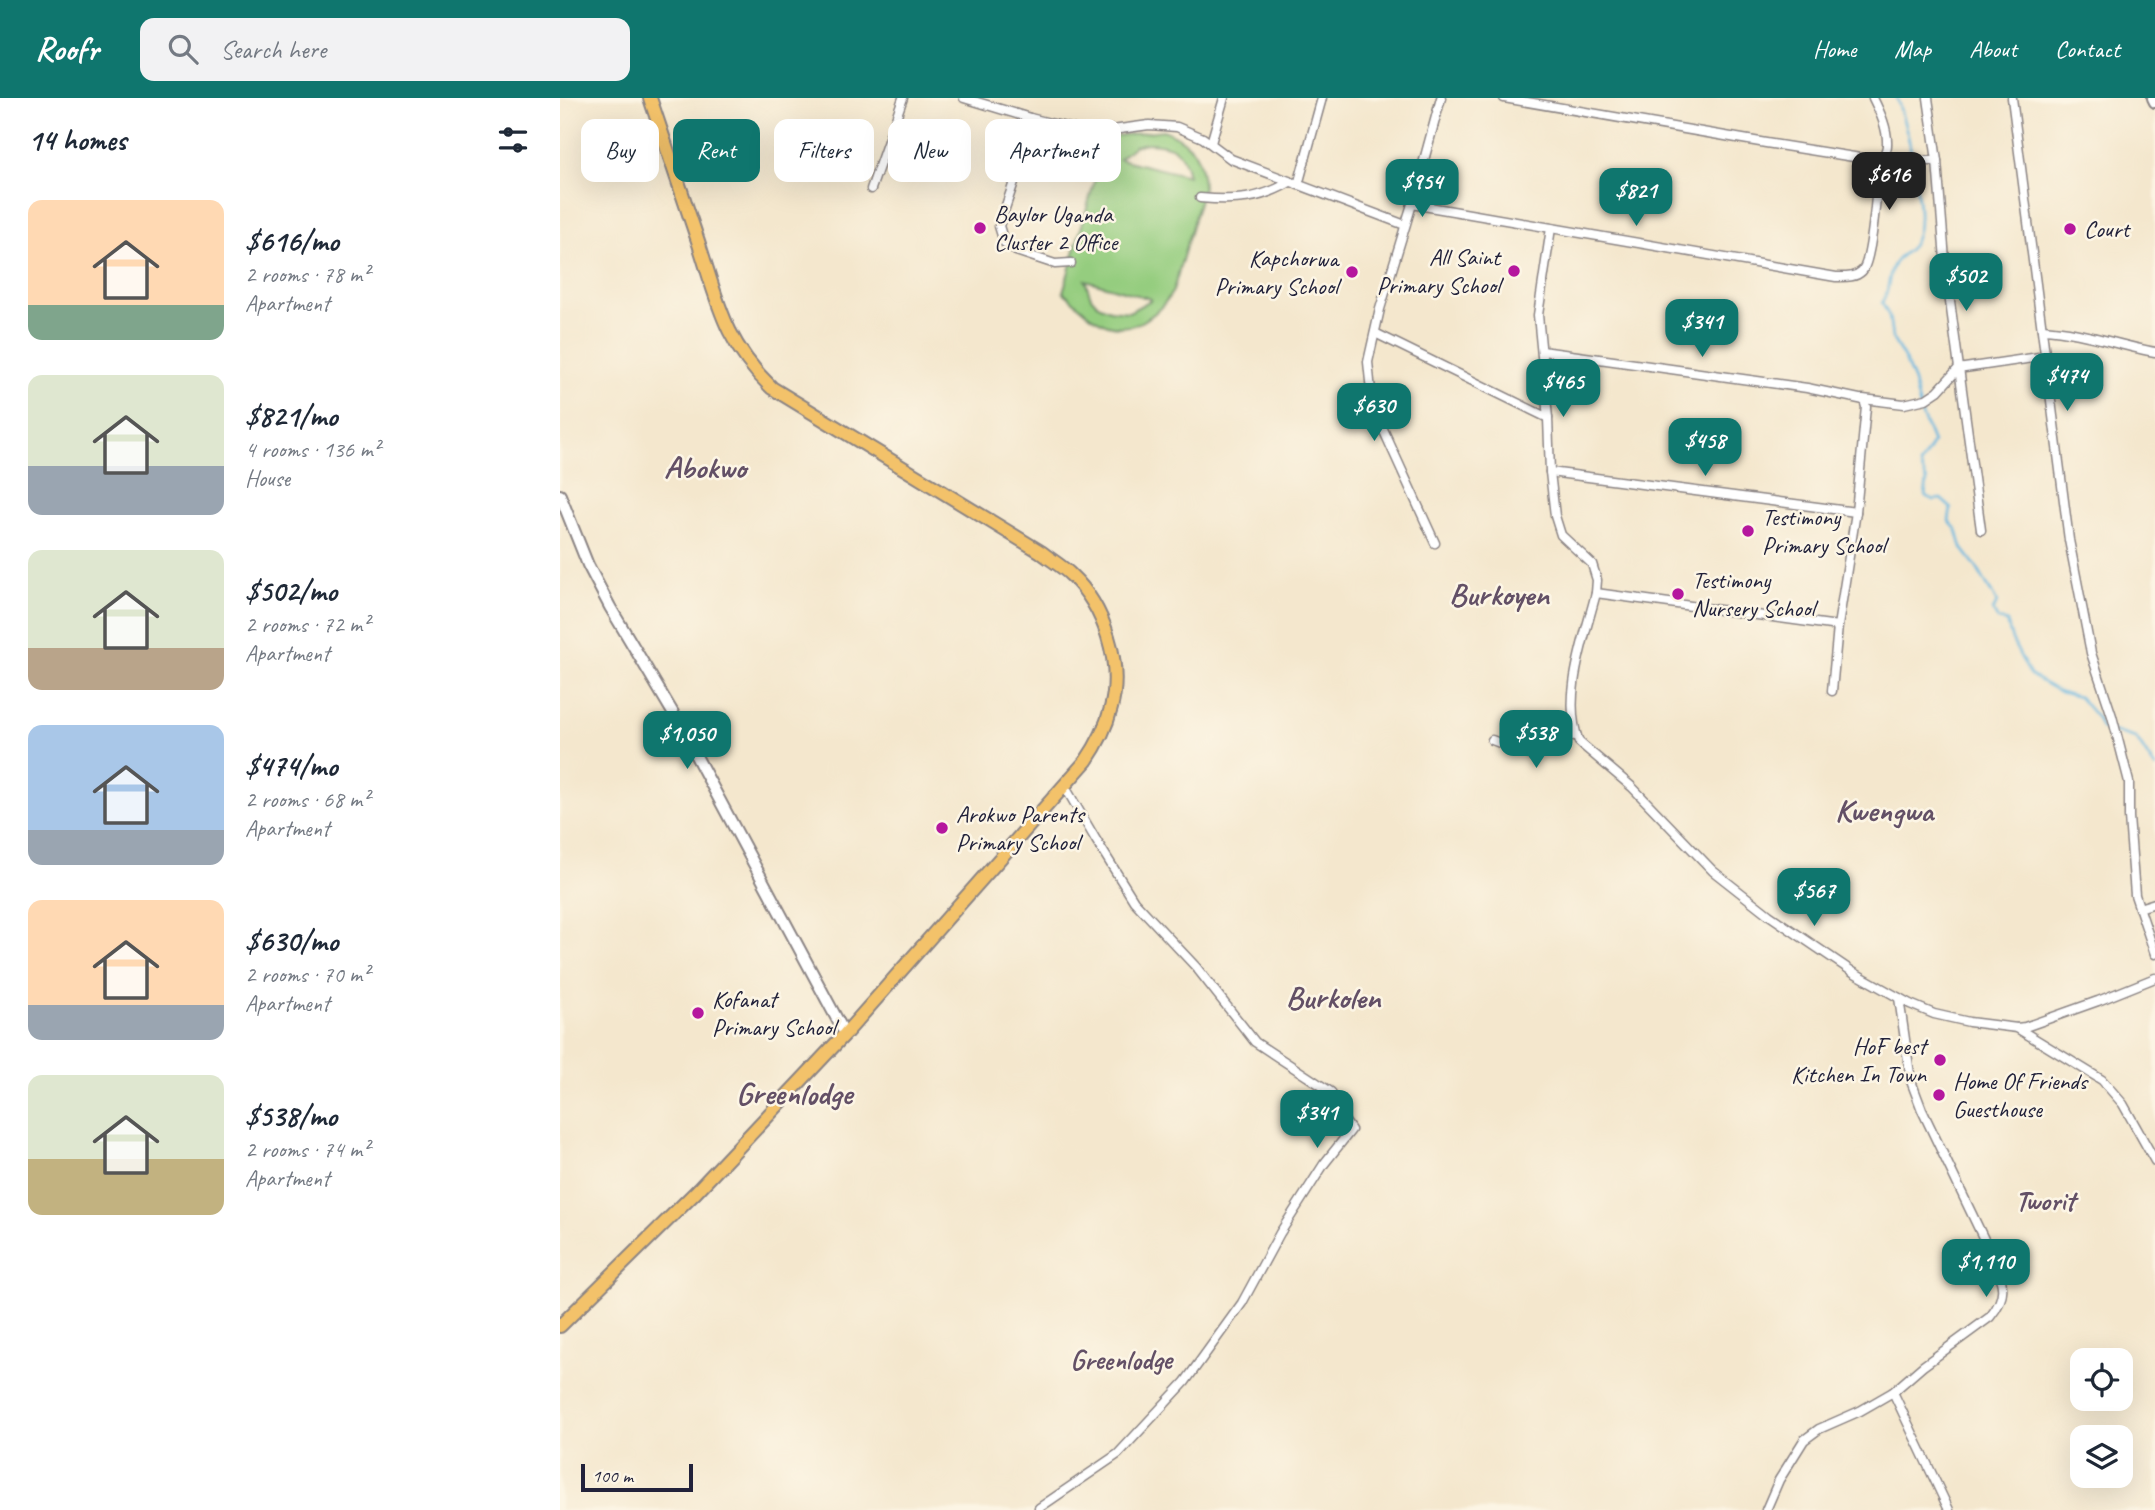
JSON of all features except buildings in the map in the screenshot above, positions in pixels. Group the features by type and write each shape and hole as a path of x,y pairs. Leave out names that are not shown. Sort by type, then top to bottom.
{"main road":[{"path":"560,1326 696,1192 845,1034 1086,761 1098,742 1112,707 1115,685 1112,654 1104,623 1091,599 1071,575 1041,552 772,388 753,370 740,352 721,314 650,98"}],"street":[{"path":"871,189 903,98"},
{"path":"964,98 1090,133 1166,125 1194,134 1231,159 1405,225"},
{"path":"1211,143 1224,98"},
{"path":"1200,198 1243,200 1271,193 1294,183 1322,98"},
{"path":"1435,543 1383,429 1371,391 1368,362 1441,98"},
{"path":"1504,98 1879,161 1937,161"},
{"path":"1412,204 1836,277 1852,276 1862,271 1867,259 1879,161 1885,153 1887,143 1886,131 1873,98"},
{"path":"1928,98 1937,161 1946,272 1981,530"},
{"path":"2012,98 2069,540 2091,653 2129,782 2135,895 2152,937 2155,954"},
{"path":"1030,118 1027,144 999,226 1004,242 1016,251 1055,264 1071,263"},
{"path":"1551,228 1539,306 1550,472 1557,525 1567,542 1592,564 1597,580 1574,683 1576,734 1583,746 1632,787 1713,871 1779,923 1853,972 1934,1014 1969,1022 2025,1027 2155,978"},
{"path":"2042,329 2066,330 2155,352"},
{"path":"1375,333 1548,418"},
{"path":"1542,351 1904,404 1923,400 1938,391 1958,369 2046,356"},
{"path":"1832,691 1838,626 1856,512 1866,407 1862,399"},
{"path":"1550,472 1856,512"},
{"path":"560,495 588,565 610,607 673,713 845,1034"},
{"path":"1596,593 1838,626"},
{"path":"1492,740 1533,756 1576,734"},
{"path":"1039,1510 1118,1454 1185,1382 1242,1303 1280,1233 1324,1164 1351,1130 1334,1105 1331,1092 1255,1042 1196,967 1134,901 1064,785"},
{"path":"2139,908 2155,903"},
{"path":"1766,1510 1779,1480 1804,1440 1819,1429 1894,1392 1923,1366 1990,1317 1998,1307 2003,1289 1992,1254 1922,1110 1911,1081 1899,998"},
{"path":"2017,1028 2102,1080 2123,1104 2155,1161"},
{"path":"1894,1392 1949,1510"}],"green space":[{"path":"1163,130 1189,145 1201,167 1203,188 1173,291 1168,299 1146,319 1137,324 1118,327 1102,323 1063,292 1094,182 1121,182 1121,159 1188,176 1180,154 1163,144 1146,143 1134,146 1121,157 1121,135","holes":["1085,280 1151,299 1129,312 1110,310 1098,305 1091,297"]}],"waterway":[{"path":"1897,98 1912,157"},
{"path":"1913,169 1919,209 1916,238 1893,266 1882,303 1889,316 1892,338 1914,382 1921,413 1933,443 1920,465 1927,481 1925,496 1933,500 1941,499 1951,508 1949,521 1957,530 1962,548 1997,602 1993,611 1998,620 2007,622 2012,640 2030,675 2060,692 2079,697 2097,718 2101,728 2136,738 2155,768"}],"place":[{"name":"Baylor Uganda Cluster 2 Office","path":"980,228"},
{"name":"Court","path":"2070,229"},
{"name":"All Saint Primary School","path":"1514,271"},
{"name":"Kapchorwa Primary School","path":"1352,272"},
{"name":"Testimony Primary School","path":"1748,531"},
{"name":"Testimony Nursery School","path":"1678,594"},
{"name":"Arokwo Parents Primary School","path":"942,828"},
{"name":"Kofanat Primary School","path":"698,1013"},
{"name":"HoF best Kitchen In Town","path":"1940,1060"},
{"name":"Home Of Friends Guesthouse","path":"1939,1095"}],"district":[{"name":"Abokwo","path":"705,467"},
{"name":"Burkoyen","path":"1499,594"},
{"name":"Kwengwa","path":"1884,810"},
{"name":"Burkolen","path":"1333,997"},
{"name":"Greenlodge","path":"794,1093"},
{"name":"Tworit","path":"2045,1200"},
{"name":"Greenlodge","path":"1121,1359"}]}
